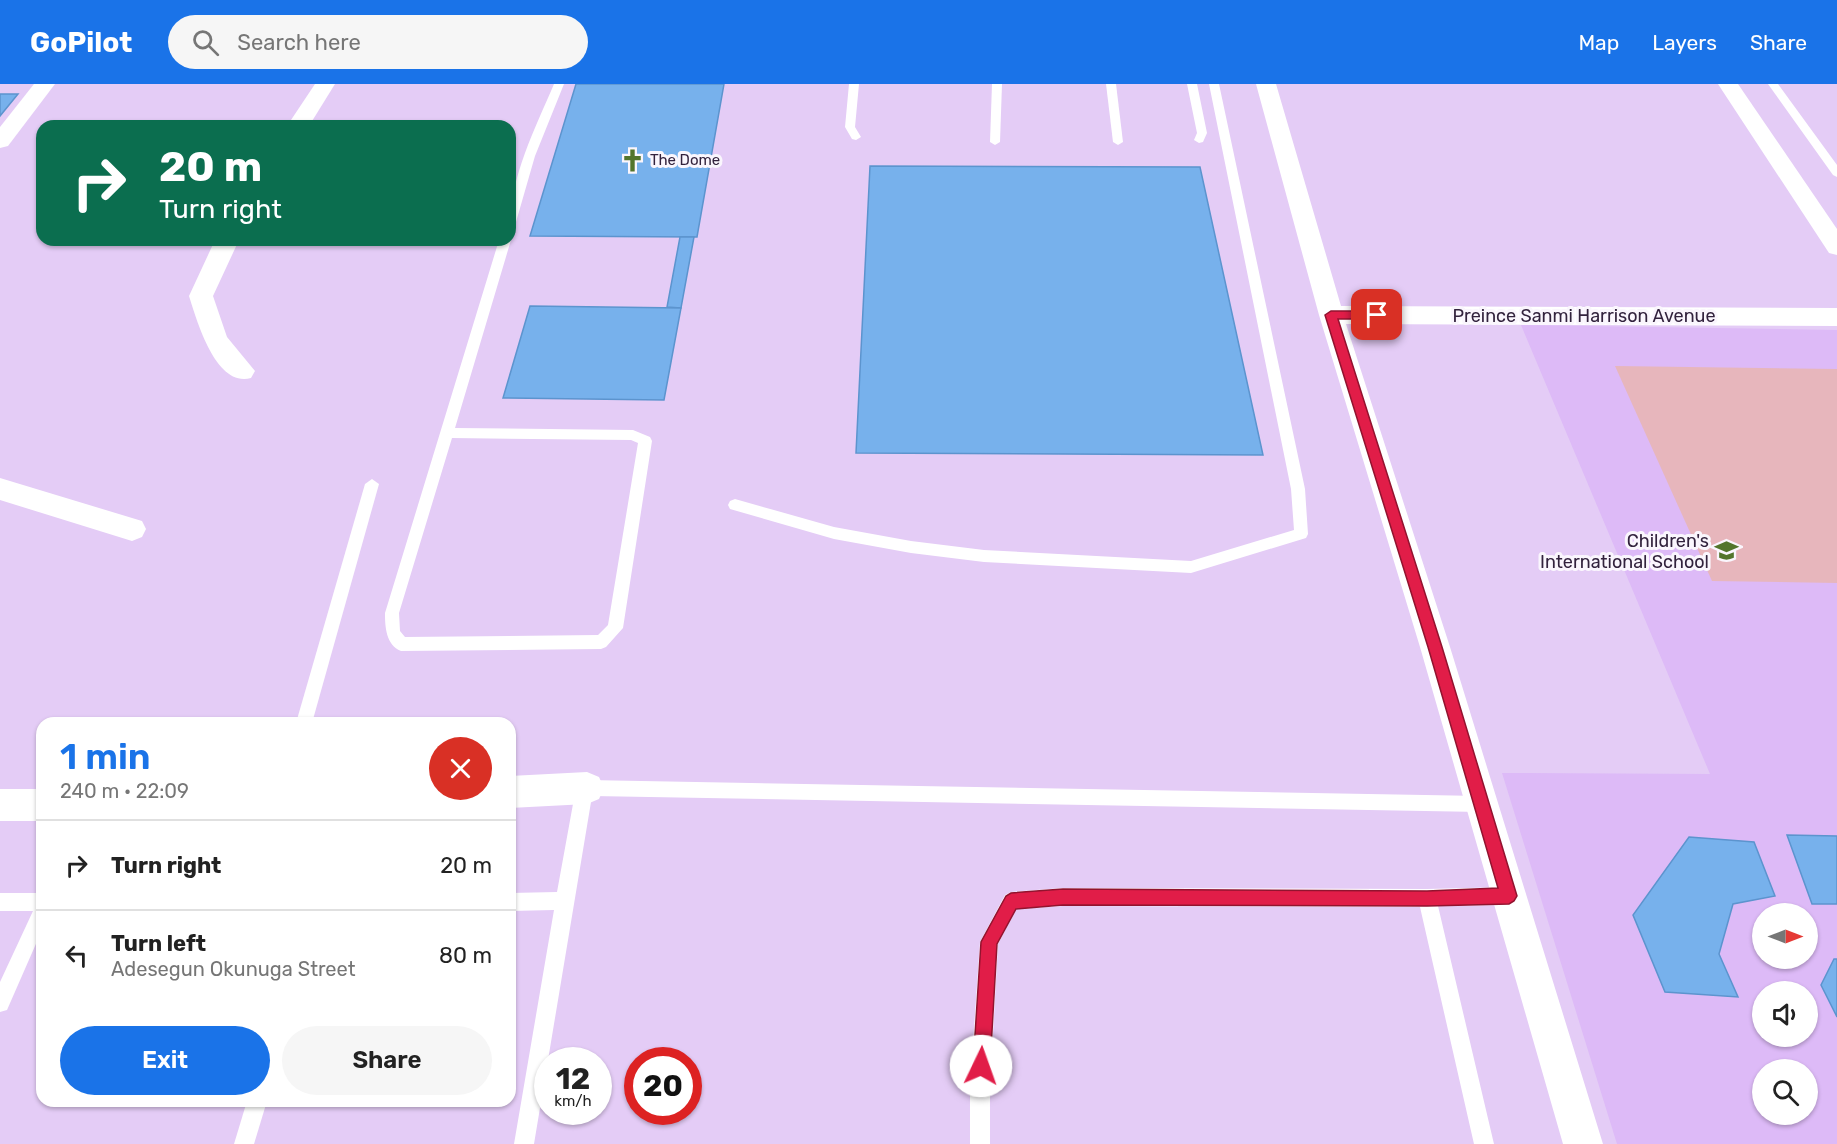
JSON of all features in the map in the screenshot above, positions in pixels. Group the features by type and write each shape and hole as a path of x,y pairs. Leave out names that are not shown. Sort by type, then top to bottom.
{"street":[{"path":"0,141 45,84"},
{"path":"302,120 325,84"},
{"path":"1266,84 1331,315 1583,1144"},
{"path":"1728,84 1837,247"},
{"path":"224,246 201,296 216,341 242,371"},
{"name":"Preince Sanmi Harrison Avenue","path":"1331,315 1837,317"},
{"path":"0,489 132,529"},
{"path":"516,792 587,788"},
{"path":"0,805 36,805"}],"lane":[{"path":"516,202 530,156 559,84"},
{"path":"854,84 850,127 856,137"},
{"path":"995,142 997,84"},
{"path":"1111,84 1118,142"},
{"path":"1192,84 1202,133 1198,140"},
{"path":"735,505 834,533 910,547 1007,557 1191,567 1301,534 1298,489 1214,84"},
{"path":"1773,84 1837,173"},
{"path":"446,433 633,435 645,441 615,628 601,642 401,644 393,632 392,613 446,433 503,246"},
{"path":"306,717 372,484"},
{"path":"524,1144 581,804 587,788 1481,804"},
{"path":"980,1144 980,1087 989,942 1011,901 1063,897 1427,898 1509,896"},
{"path":"1427,898 1484,1144"},
{"path":"516,902 564,901"},
{"path":"0,902 36,902"},
{"path":"0,1003 36,923"},
{"path":"244,1144 255,1107"}],"shaded area":[{"name":"Children's International School","path":"1521,325 1837,330 1837,1144 1617,1144 1502,773 1710,774"},
{"path":"1615,366 1837,369 1837,583 1712,581"}],"building":[{"name":"The Dome","path":"576,84 724,84 697,237 530,236"},
{"path":"0,94 18,94 0,116"},
{"path":"870,166 1200,167 1263,455 856,453"},
{"path":"680,237 694,237 681,308 667,307"},
{"path":"530,306 681,308 664,400 503,398"},
{"path":"1787,835 1837,836 1837,904 1812,903"},
{"path":"1689,837 1754,842 1775,896 1733,904 1719,954 1738,997 1665,992 1633,915"},
{"path":"1834,959 1837,959 1837,1017 1821,985"}],"place":[{"name":"The Dome","path":"632,160"},
{"name":"Children's International School","path":"1727,551"}],"route":[{"path":"981,1066 989,942 1011,901 1063,897 1427,898 1509,896 1435,647 1331,315 1377,315"}]}
